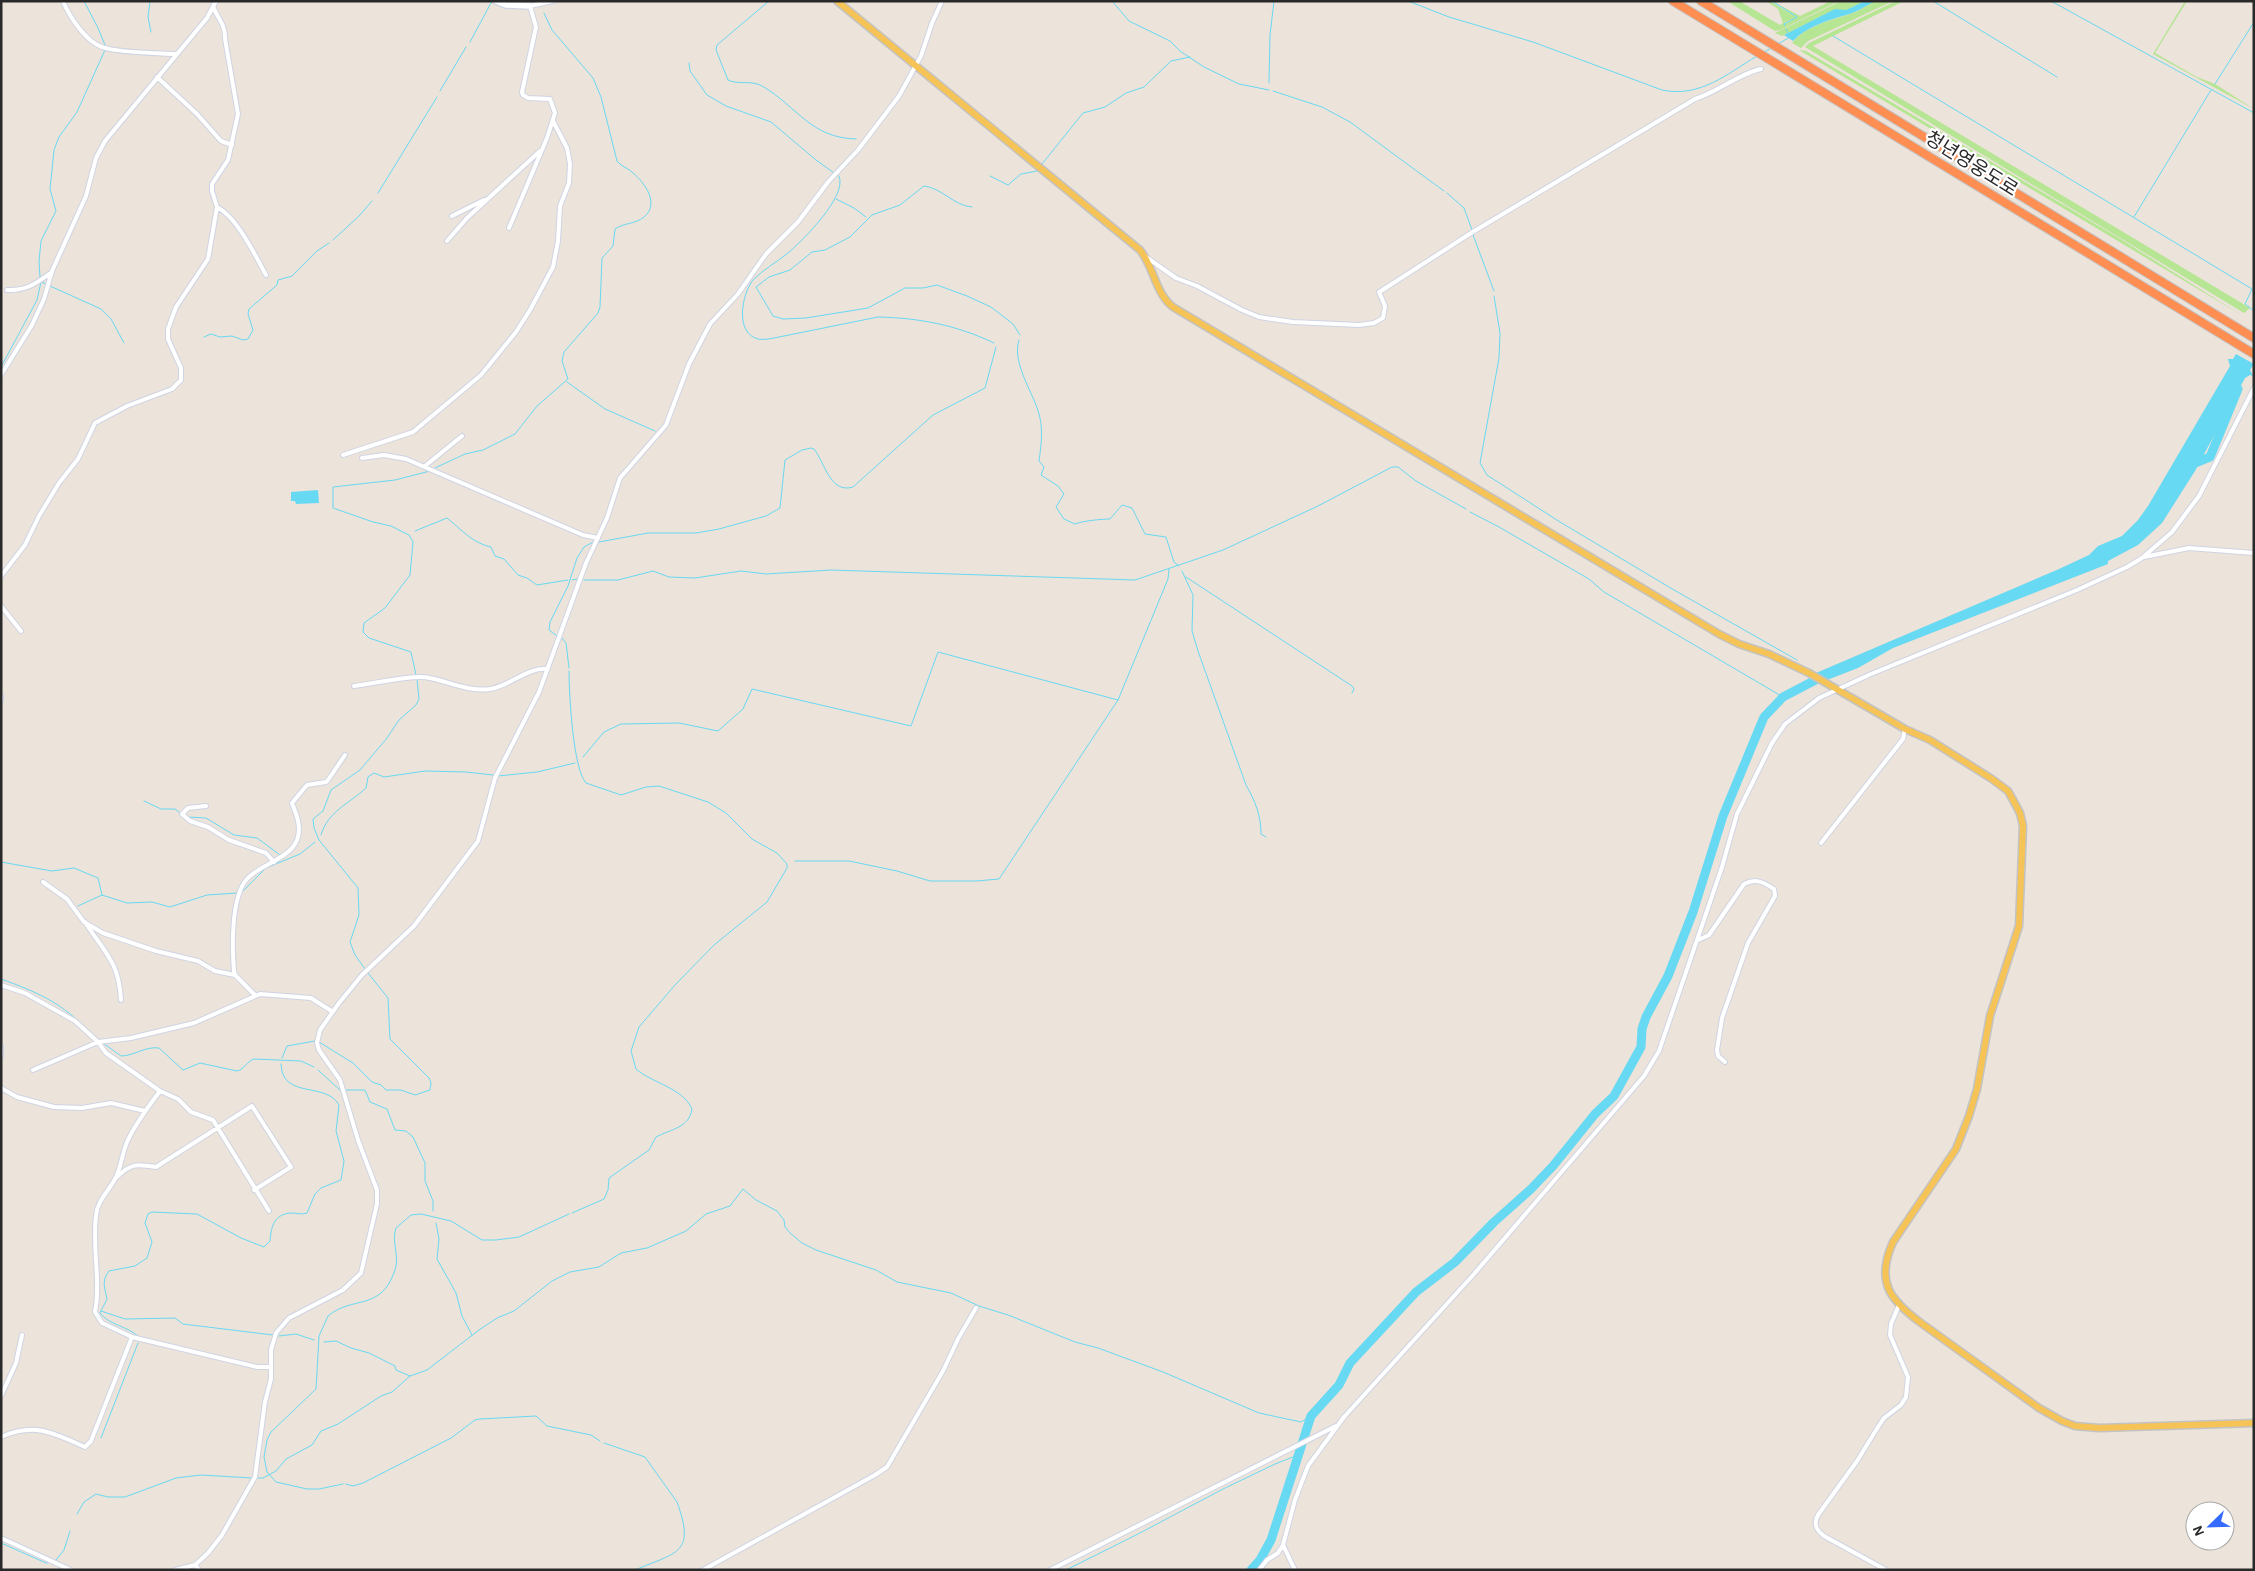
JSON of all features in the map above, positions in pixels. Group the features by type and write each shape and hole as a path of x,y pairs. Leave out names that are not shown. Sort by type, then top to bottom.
{"highway":[{"name":"청년영웅도로","path":"1673,1 1773,60 2254,354"},
{"name":"청년영웅도로","path":"1701,1 2254,338"}],"main road":[{"path":"837,1 1144,255 1162,294 1173,307 1719,634 1739,644 1769,654 1808,673 1905,730 1930,740 2008,791 2020,813 2023,832 2019,926 1990,1016 1977,1089 1967,1125 1956,1149 1893,1242 1888,1255 1886,1282 1890,1294 1899,1305 2039,1408 2068,1424 2099,1428 2254,1423"}],"street":[{"path":"63,1 87,36 101,47 175,54"},
{"path":"1,375 32,324 44,299 52,271 86,196 96,158 105,141 175,54 207,18 216,1"},
{"path":"496,1 506,5 530,6 553,1"},
{"path":"175,1570 195,1565 208,1552 222,1535 253,1482 276,1333 289,1318 343,1290 361,1273 377,1204 377,1190 358,1140 342,1087 319,1050 317,1042 320,1030 366,971 414,926 478,841 495,778 539,692 586,563 598,538 620,478 666,425 689,364 710,324 738,294 766,254 798,222 828,182 858,150 899,96 916,67 942,1"},
{"path":"1,576 25,545 39,516 59,483 78,459 96,423 127,406 172,390 181,380 180,368 168,339 168,329 176,307 208,259 217,206 212,184 228,160 238,114 225,39 226,30 213,6"},
{"path":"509,228 542,150 553,121 555,108 550,99 528,98 523,95 535,34 535,18 530,6"},
{"path":"1144,255 1176,278 1197,286 1259,317 1293,322 1360,325 1374,323 1383,318 1385,311 1379,292 1381,290 1471,233 1695,99 1719,90 1749,73 1761,69"},
{"path":"157,77 197,114 221,141 232,146"},
{"path":"343,455 413,432 481,375 516,332 551,272 557,248 560,206 569,183 570,164 567,148 553,121"},
{"path":"447,241 467,218 542,150"},
{"path":"452,216 488,198"},
{"path":"217,206 223,210 235,225 266,275"},
{"path":"7,290 19,291 30,287 52,271"},
{"path":"1259,1570 1267,1560 1278,1553 1283,1545 1294,1500 1308,1466 1338,1425 1493,1252 1644,1076 1659,1051 1698,940 1737,814 1772,743 1785,724 1819,698 1898,662 2077,590 2142,558 2172,532 2199,496 2254,388"},
{"path":"425,466 462,436"},
{"path":"362,458 392,456 425,466 583,535 598,538"},
{"path":"2142,558 2188,548 2254,553"},
{"path":"1,606 21,631"},
{"path":"354,686 421,677 487,690 511,682 539,668 547,669"},
{"path":"1821,843 1903,740 1905,730"},
{"path":"235,975 234,925 242,887 254,873 288,854 296,842 299,827 292,803 307,785 326,782 345,755"},
{"path":"206,806 188,808 182,814 190,821 208,827 229,840 266,853 274,862"},
{"path":"1698,940 1709,935 1744,884 1758,880 1774,889 1775,896 1748,943 1722,1018 1717,1050 1718,1056 1725,1062"},
{"path":"43,882 67,899 114,962 119,977 121,1000"},
{"path":"84,922 110,935 156,951 198,961 215,970 235,975 255,995"},
{"path":"1,985 25,993 75,1021 98,1042 106,1053 160,1091 178,1099 191,1112 214,1120 254,1190 269,1211"},
{"path":"33,1070 98,1042 131,1038 194,1023 255,995 267,994 311,998 333,1012"},
{"path":"1,1047 1,1056"},
{"path":"1,1088 17,1098 54,1107 82,1108 111,1103 145,1111"},
{"path":"115,1179 126,1143 145,1111 160,1091"},
{"path":"254,1190 291,1167 252,1106 156,1167 138,1164 129,1166 115,1179 100,1201 96,1214 94,1242 98,1299 95,1312 102,1323 132,1337 257,1367 271,1367"},
{"path":"1886,1570 1824,1536 1817,1530 1815,1523 1818,1515 1857,1461 1884,1418 1901,1404 1906,1397 1908,1377 1890,1334 1891,1324 1899,1305"},
{"path":"703,1570 887,1467 943,1371 958,1339 976,1308"},
{"path":"1,1396 2,1390 16,1363 22,1335"},
{"path":"1,1437 23,1430 49,1430 85,1447 91,1441 132,1337"},
{"path":"1050,1570 1338,1425"},
{"path":"1,1538 71,1570"},
{"path":"1283,1545 1295,1570"},
{"path":"195,1565 199,1570"}],"green space":[{"path":"1727,1 1739,1 1780,25 1783,23 1778,9 1766,1 1770,1 1796,17 1784,23 1785,27 1785,24 1797,17 1772,1 1800,16 1831,1 1839,1 1780,30 1775,31"},
{"path":"1841,1 1865,1 1846,10 1828,13 1782,36 1775,33"},
{"path":"1875,1 1893,1 1808,41 1801,48 1792,43 1797,37 1810,29 1824,22 1854,13"},
{"path":"1896,1 1904,1 1813,46 2250,308 2244,313 1805,47 1809,43"},
{"path":"2185,1 2187,1 2155,53 2197,77 2215,84 2254,109 2153,54"},
{"path":"1799,50 1806,51 2119,238 2243,316"}],"water":[{"path":"1865,1 1875,1 1853,13 1811,28 1793,41 1784,35 1835,9 1846,10"},
{"path":"2236,354 2254,364 2250,370 2253,376 2250,375 2245,378 2195,471 2162,523 2138,545 2108,561 2108,564 1893,648 1858,668 1827,680 1816,673 2059,569 2089,555 2098,546 2122,536 2138,520 2148,506 2230,366 2228,359 2233,359"},
{"path":"318,490 319,503 296,504 295,501 291,501 291,492"}],"waterway":[{"path":"84,1 105,45"},
{"path":"150,1 148,17 151,32"},
{"path":"470,42 492,1"},
{"path":"769,1 717,45 716,50 728,80 758,84 774,94 815,127 840,137 856,139"},
{"path":"1112,1 1129,21 1170,41 1180,51 1204,67 1239,84 1269,90"},
{"path":"1269,83 1270,35 1274,1"},
{"path":"1408,1 1449,17 1533,42 1662,90 1676,92 1701,88 1724,77 1757,56"},
{"path":"1772,1 1797,17 1784,24 1785,26"},
{"path":"1933,1 2057,77"},
{"path":"2051,1 2254,113"},
{"path":"435,468 465,454 483,450 515,434 537,406 568,379 562,361 564,352 598,313 600,307 602,258 613,246 615,229 641,219 649,212 651,206 649,194 642,182 617,161 601,97 593,78 552,30 544,13"},
{"path":"2215,84 2254,22"},
{"path":"1786,29 1788,33"},
{"path":"1833,36 2252,289 2245,304 2254,311"},
{"path":"1778,44 1790,37"},
{"path":"440,91 466,47"},
{"path":"1763,53 1773,47"},
{"path":"40,277 41,241 56,211 50,189 54,150 59,137 77,112 105,50"},
{"path":"1042,164 1083,113 1105,107 1126,93 1144,87 1171,61 1190,57"},
{"path":"689,63 690,71 707,95 726,106 771,122 834,173"},
{"path":"2134,217 2211,90"},
{"path":"1273,91 1322,107 1350,122 1444,191"},
{"path":"378,193 437,97"},
{"path":"990,176 1008,185 1021,174 1037,171"},
{"path":"839,176 840,185 831,206 795,247 758,275 750,285 746,293 742,312 743,321 750,335 758,339 768,339 878,317 923,321 952,327 994,343"},
{"path":"972,207 959,204 937,190 924,186 900,205 872,215 850,237 825,250 812,252 790,270 769,277 756,287 773,316 783,319 806,318 868,308 905,288 923,288 937,285 991,307 1013,324 1020,335"},
{"path":"1447,193 1464,208 1472,230"},
{"path":"836,199 854,208 866,217"},
{"path":"333,240 372,201"},
{"path":"1473,235 1494,291"},
{"path":"204,337 211,334 220,337 232,336 243,340 248,339 253,330 248,314 249,309 277,285 278,280 292,276 317,251 329,243"},
{"path":"1,367 37,300 41,282 46,284"},
{"path":"50,286 101,309 111,319 124,343"},
{"path":"1494,296 1500,333 1499,358 1480,463 1487,475 1560,522 1797,660"},
{"path":"1019,340 1017,349 1018,359 1041,424 1042,434 1039,461 1044,467 1041,475 1058,486 1064,494 1056,507 1064,519 1075,524 1110,519 1122,505 1132,508 1145,534 1166,537 1174,562 1179,566"},
{"path":"599,542 648,533 696,533 719,529 766,516 780,508 785,460 802,450 811,448 818,455 833,482 845,488 853,487 933,415 985,388 996,347"},
{"path":"567,382 605,409 655,431"},
{"path":"2190,465 2210,457 2238,389"},
{"path":"584,580 618,580 653,571 669,577 695,578 741,571 766,574 831,570 1135,580 1223,550 1318,506 1392,467 1398,467 1416,481 1466,509"},
{"path":"416,675 411,652 369,638 363,632 364,623 385,608 410,575 413,542 409,535 391,526 373,522 333,508 333,487 395,480 430,471"},
{"path":"1470,512 1589,579 1604,592 1783,697"},
{"path":"415,531 447,518 472,539 491,547 495,556 504,559 518,575 527,578 537,585 568,580"},
{"path":"557,636 549,630 550,622 568,586 577,558 584,547 593,542"},
{"path":"795,861 849,861 897,871 930,881 999,879 1118,700 1168,579 1169,569"},
{"path":"1182,571 1193,595 1192,631 1198,651 1246,785 1257,808 1261,834 1266,837"},
{"path":"1186,577 1352,686 1354,689 1352,693"},
{"path":"572,580 577,579"},
{"path":"561,637 566,643 569,668"},
{"path":"583,757 604,732 621,724 679,723 718,731 743,709 752,689 911,726 938,652 1118,700"},
{"path":"569,671 575,747 578,763 586,783 621,795 646,787 659,786 708,802 726,813 752,839 777,853 787,864 787,868 767,902 714,945 675,985 639,1027 631,1051 636,1069 682,1096 692,1109 687,1120 679,1127 656,1137 649,1150 609,1178 608,1190 604,1199 572,1213"},
{"path":"1251,1570 1260,1560 1271,1540 1311,1416 1339,1385 1350,1363 1416,1292 1455,1262 1494,1222 1531,1189 1553,1166 1595,1114 1614,1096 1641,1047 1642,1029 1646,1017 1668,976 1693,912 1723,816 1764,717 1783,697 1825,675"},
{"path":"365,969 355,955 350,942 359,915 358,888 319,840 314,828 313,819 323,811 331,790 360,770 387,738 399,720 416,705 419,699 417,679"},
{"path":"498,776 537,772 575,763"},
{"path":"321,835 328,820 366,788 368,777 374,773 384,777 425,771 493,775"},
{"path":"144,801 161,809 175,809 180,813"},
{"path":"188,817 206,818 234,835 257,838 280,855"},
{"path":"243,891 266,868 300,854 315,842"},
{"path":"1,862 52,871 74,868 98,878 102,895"},
{"path":"78,906 102,895 127,903 152,902 170,907 207,895 237,893"},
{"path":"319,1042 353,1063 372,1082 381,1085 386,1090 401,1090 415,1095 430,1090 431,1083 429,1078 390,1039 388,998 368,973"},
{"path":"1,979 59,1006 89,1032"},
{"path":"282,1058 287,1046 315,1041"},
{"path":"103,1043 121,1056 149,1048 159,1048 183,1070 200,1063 237,1071 254,1059 301,1061 314,1067"},
{"path":"138,1336 108,1320 100,1313 107,1299 104,1281 109,1271 135,1266 147,1258 152,1242 145,1223 148,1214 152,1212 197,1214 241,1238 264,1247 270,1241 271,1231 277,1219 285,1214 307,1213 315,1194 321,1188 341,1180 344,1161 336,1131 339,1105 333,1098 325,1094 296,1086 289,1082 283,1075 281,1064"},
{"path":"318,1070 341,1091"},
{"path":"345,1090 365,1090 370,1102 387,1109 395,1130 406,1131 413,1137 425,1163 425,1181 433,1201 433,1211"},
{"path":"258,1478 263,1478 276,1471 286,1459 312,1445 321,1431 338,1424 381,1396 392,1392 410,1376 427,1370 479,1330 497,1318 514,1311 552,1281 570,1272 599,1267 621,1253 647,1248 686,1231 706,1214 730,1206 743,1189 756,1200 777,1211 790,1233 802,1243 816,1250 876,1270 897,1282 951,1293 979,1306 1008,1315 1075,1342 1098,1348 1163,1372 1259,1413 1301,1422 1311,1416"},
{"path":"343,1484 319,1489 307,1489 276,1482 267,1472 264,1457 267,1440 271,1432 316,1389 319,1336 328,1316 337,1310 374,1297 382,1292 389,1283 396,1265 394,1238 396,1228 411,1215 421,1214 451,1221 482,1240 496,1240 519,1237 569,1214"},
{"path":"436,1223 439,1239 437,1259 456,1293 462,1316 472,1335"},
{"path":"101,1311 125,1319 175,1318 183,1324 273,1335"},
{"path":"279,1336 296,1334 314,1340"},
{"path":"324,1342 336,1341 369,1353 395,1366 396,1370 410,1376"},
{"path":"101,1438 138,1343"},
{"path":"346,1484 353,1486 363,1483 451,1438 475,1420 480,1419 536,1416 547,1426 591,1435 600,1441"},
{"path":"604,1443 645,1457 677,1502 682,1519 684,1532 683,1542 679,1549 662,1559 635,1570"},
{"path":"1066,1570 1223,1489 1298,1455"},
{"path":"77,1514 84,1502 96,1494 108,1497 125,1497 176,1478 201,1475 252,1478"},
{"path":"56,1560 64,1550 70,1531"},
{"path":"1,1543 46,1563 50,1562"},
{"path":"549,1570 555,1570"}]}
